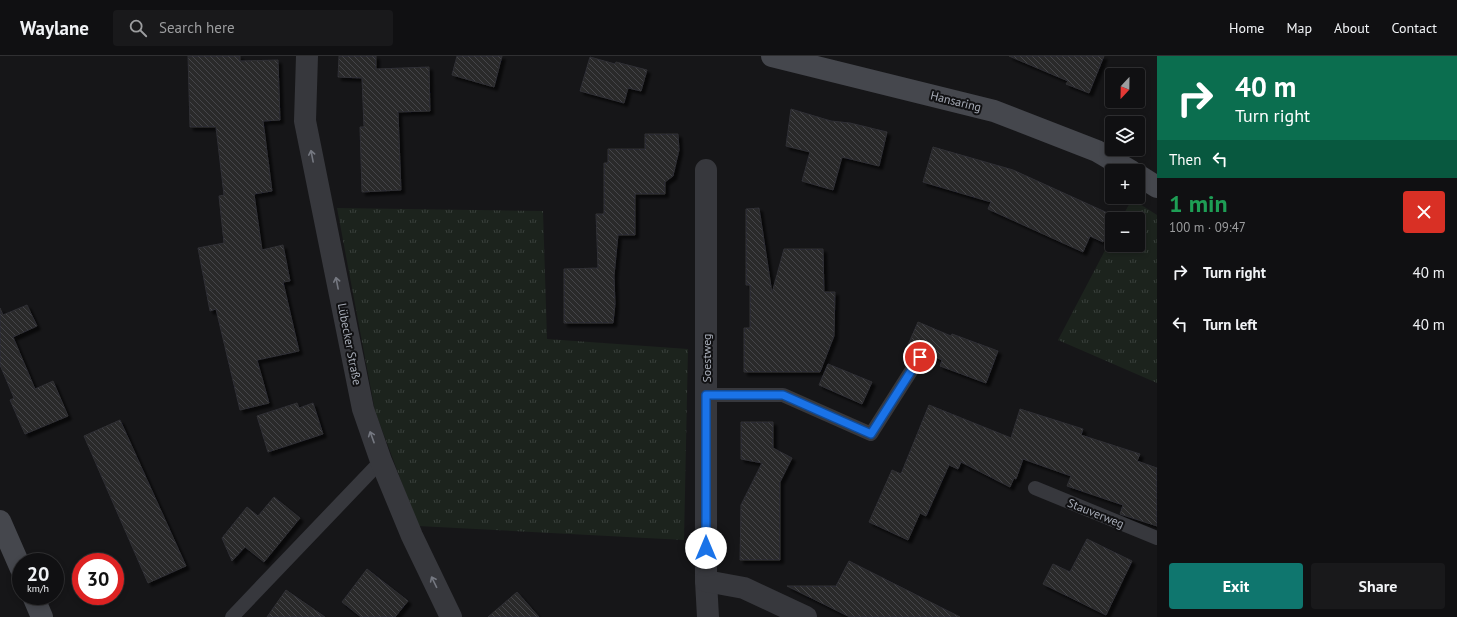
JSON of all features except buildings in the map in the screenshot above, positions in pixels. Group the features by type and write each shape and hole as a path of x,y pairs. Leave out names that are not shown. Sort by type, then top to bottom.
{"street":[{"name":"Lübecker Straße","path":"307,56 305,121 363,409 381,461 412,536 452,617"},
{"name":"Hansaring","path":"772,56 994,111 1097,150 1120,164"},
{"name":"Soestweg","path":"706,170 706,581 708,617"},
{"path":"1145,179 1157,187"},
{"path":"0,521 14,553"},
{"path":"706,581 744,588 806,617"},
{"path":"37,605 42,617"}],"lane":[{"path":"706,395 783,395 871,434 920,357"},
{"path":"232,617 381,461"},
{"name":"Stauverweg","path":"1035,488 1157,538"}],"green space":[{"path":"1129,204 1140,204 1157,215 1157,383 1058,340 1105,250 1105,252 1145,252 1145,212 1125,212"},
{"path":"337,208 543,211 547,339 688,349 684,540 418,526 375,411"}],"route":[{"path":"706,548 706,395 783,395 871,434 920,357"}]}
